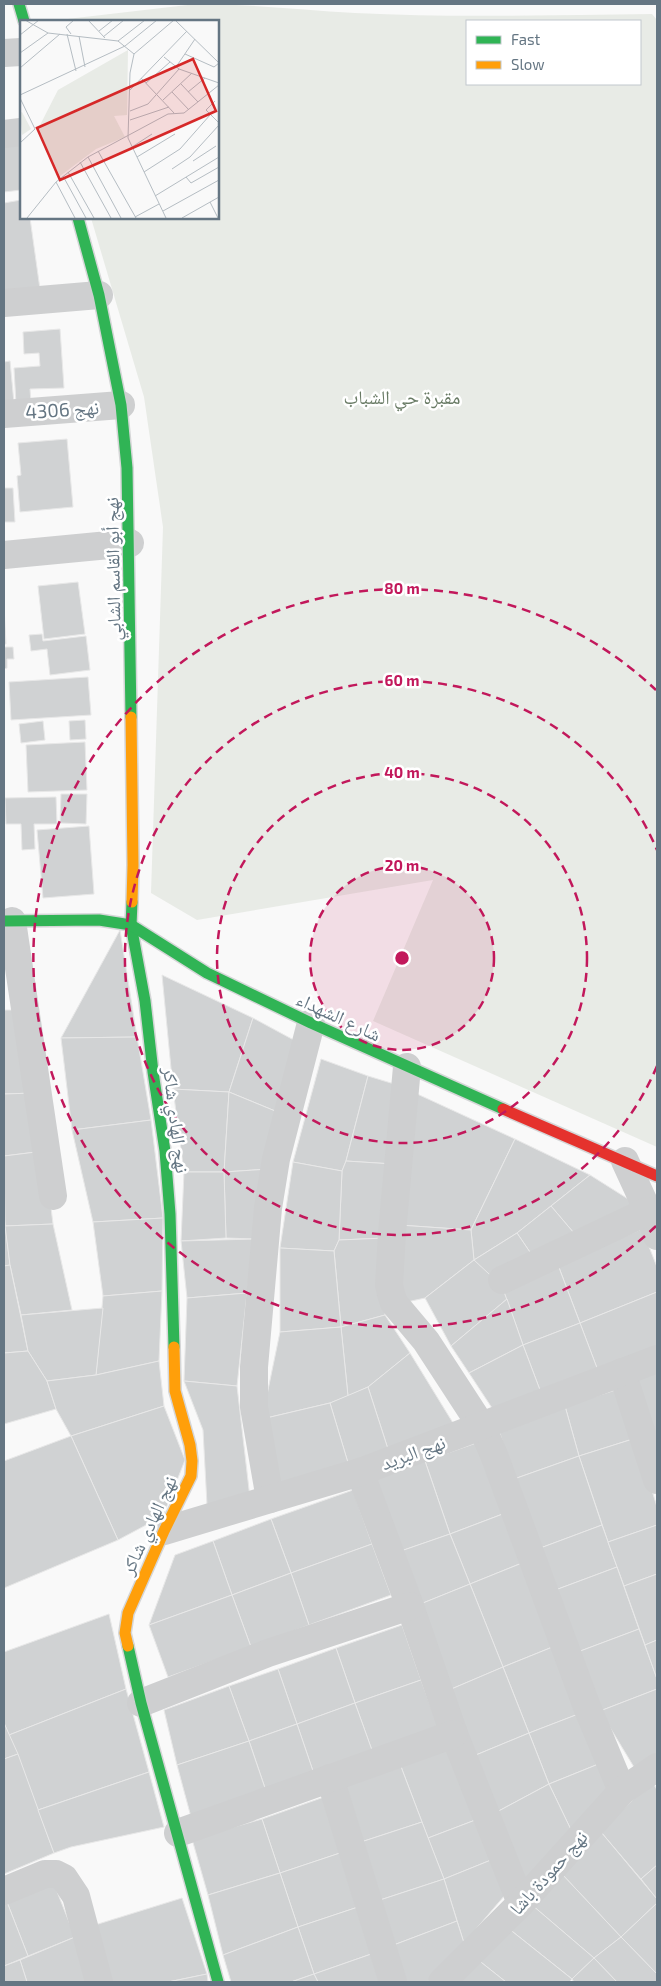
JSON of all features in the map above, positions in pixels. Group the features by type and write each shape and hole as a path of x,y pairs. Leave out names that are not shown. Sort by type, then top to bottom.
{"street":[{"path":"18,4 24,20"},
{"path":"4,53 20,52"},
{"path":"4,134 20,132"},
{"name":"نهج أبو القاسم الشابي","path":"78,219 99,295 121,405 127,468 130,543 133,865 131,924"},
{"path":"4,303 99,295"},
{"name":"نهج 4306","path":"4,414 121,405"},
{"path":"4,555 130,543"},
{"name":"شارع الشهداء","path":"8,921 99,920 131,924 168,950 200,969 311,1023 657,1176"},
{"path":"8,921 53,1196"},
{"name":"نهج الهادي شاكر","path":"131,924 145,1001 153,1072 166,1152 170,1214 175,1391 190,1445 192,1461 191,1476 164,1531 128,1613 125,1633 141,1703 218,1982"},
{"path":"270,1499 254,1407 254,1367 268,1208 276,1159 311,1023"},
{"path":"407,1067 392,1233 389,1284 391,1294 394,1303 426,1340 482,1427 587,1708 622,1790"},
{"path":"625,1161 648,1210 657,1236"},
{"path":"502,1280 648,1210"},
{"name":"نهج البريد","path":"164,1531 360,1472 657,1359"},
{"path":"622,1372 657,1480"},
{"path":"360,1472 410,1606 454,1734 521,1903"},
{"path":"141,1703 268,1652 410,1606"},
{"path":"178,1833 454,1734"},
{"name":"نهج حمودة باشا","path":"442,1982 521,1903 622,1790 657,1769"},
{"path":"330,1778 393,1982"},
{"path":"4,1891 45,1874 56,1874 64,1878 76,1896 99,1982"}],"green space":[{"name":"مقبرة حي الشباب","path":"196,4 216,4 355,13 429,15 652,14 657,20 657,1147 373,1021 433,880 197,920 151,893 163,527 144,397 91,219 219,219 219,20 59,20"}],"building":[{"path":"20,139 20,190 4,192 4,140"},
{"path":"20,200 20,219 30,219 40,289 4,294 4,203"},
{"path":"60,329 64,388 30,389 31,403 16,404 14,368 40,366 39,353 24,354 23,332"},
{"path":"10,361 14,403 4,404 4,362"},
{"path":"67,439 73,507 20,512 17,476 21,475 18,443"},
{"path":"4,488 13,488 15,522 4,522"},
{"path":"78,582 85,634 44,639 38,586"},
{"path":"4,607 6,644 4,644"},
{"path":"42,634 43,641 86,636 90,670 50,675 47,649 31,651 29,635"},
{"path":"4,647 13,647 14,659 7,659 7,668 4,669"},
{"path":"88,677 91,715 11,720 9,682"},
{"path":"85,720 86,739 70,740 69,721"},
{"path":"43,721 45,740 21,743 19,724"},
{"path":"85,742 87,790 28,792 26,745"},
{"path":"61,794 87,794 86,824 60,823"},
{"path":"56,797 57,824 34,824 35,849 22,850 21,824 6,824 5,798"},
{"path":"89,826 94,894 43,898 37,830"},
{"path":"120,930 137,1037 61,1038"},
{"path":"162,975 253,1018 229,1092 173,1089"},
{"path":"4,1010 16,1010 33,1093 4,1094"},
{"path":"253,1018 303,1045 280,1113 229,1092"},
{"path":"137,1037 151,1120 72,1130 61,1038"},
{"path":"321,1059 368,1076 342,1171 293,1162"},
{"path":"368,1076 404,1087 393,1164 346,1161"},
{"path":"173,1089 229,1092 224,1172 184,1172"},
{"path":"229,1092 280,1113 269,1169 224,1172"},
{"path":"33,1093 44,1151 4,1156 4,1094"},
{"path":"415,1093 515,1139 471,1230 399,1225"},
{"path":"151,1120 163,1218 93,1222 72,1130"},
{"path":"515,1139 590,1175 517,1233 474,1260 471,1230"},
{"path":"44,1151 53,1224 5,1226 4,1156"},
{"path":"346,1161 393,1164 385,1238 339,1240 342,1171"},
{"path":"293,1162 342,1171 339,1240 334,1251 280,1248"},
{"path":"269,1169 255,1239 226,1238 224,1172"},
{"path":"184,1172 224,1172 226,1238 181,1241"},
{"path":"590,1175 636,1204 579,1239 551,1206"},
{"path":"551,1206 579,1239 534,1258 517,1233"},
{"path":"4,1215 10,1265 4,1266"},
{"path":"163,1218 162,1291 103,1296 93,1222"},
{"path":"53,1224 72,1310 21,1315 10,1265 5,1226"},
{"path":"399,1225 471,1230 474,1260 425,1298 402,1303"},
{"path":"642,1229 657,1267 657,1292 580,1323 558,1265"},
{"path":"517,1233 534,1258 494,1281 474,1260"},
{"path":"385,1238 385,1315 341,1327 334,1251 339,1240"},
{"path":"255,1239 247,1293 187,1298 181,1241"},
{"path":"280,1248 334,1251 341,1327 280,1332"},
{"path":"474,1260 502,1286 507,1299 451,1346 425,1298"},
{"path":"10,1265 28,1351 4,1353 4,1266"},
{"path":"558,1265 580,1323 523,1345 502,1286"},
{"path":"162,1291 159,1361 96,1375 103,1296"},
{"path":"657,1292 657,1347 597,1368 580,1323"},
{"path":"247,1293 237,1386 184,1381 187,1298"},
{"path":"507,1299 523,1345 469,1373 451,1346"},
{"path":"103,1308 96,1375 47,1381 28,1351 21,1315"},
{"path":"385,1315 410,1353 368,1387 348,1396 341,1327"},
{"path":"580,1323 597,1368 540,1390 523,1345"},
{"path":"341,1327 348,1396 330,1403 262,1419 280,1332"},
{"path":"523,1345 540,1390 494,1411 469,1373"},
{"path":"28,1351 47,1381 56,1409 4,1424 4,1353"},
{"path":"410,1353 453,1423 388,1449 368,1387"},
{"path":"159,1361 164,1406 71,1436 56,1409 47,1381 96,1375"},
{"path":"657,1372 657,1441 633,1380"},
{"path":"184,1381 237,1386 250,1498 207,1505 203,1430"},
{"path":"368,1387 388,1449 349,1466 330,1403"},
{"path":"619,1389 636,1438 579,1456 565,1406"},
{"path":"330,1403 349,1466 275,1487 262,1419"},
{"path":"164,1406 185,1460 163,1516 118,1540 71,1436"},
{"path":"565,1406 579,1456 514,1479 498,1427"},
{"path":"71,1436 118,1540 4,1588 4,1461"},
{"path":"636,1438 657,1507 657,1525 608,1542 579,1456"},
{"path":"485,1440 508,1512 450,1534 425,1461"},
{"path":"579,1456 602,1525 535,1550 514,1479"},
{"path":"425,1461 450,1534 398,1552 373,1478"},
{"path":"353,1490 372,1544 291,1573 271,1519"},
{"path":"508,1512 522,1563 470,1584 450,1534"},
{"path":"271,1519 291,1573 232,1595 213,1541"},
{"path":"602,1525 617,1567 550,1592 535,1550"},
{"path":"657,1525 657,1574 624,1586 608,1542"},
{"path":"450,1534 470,1584 418,1605 398,1552"},
{"path":"213,1541 232,1595 149,1625 175,1555"},
{"path":"372,1544 391,1595 309,1625 291,1573"},
{"path":"522,1563 555,1646 503,1667 470,1584"},
{"path":"617,1567 639,1629 575,1653 550,1592"},
{"path":"291,1573 309,1625 251,1647 232,1595"},
{"path":"657,1574 657,1640 645,1645 624,1586"},
{"path":"470,1584 503,1667 449,1690 418,1605"},
{"path":"232,1595 251,1647 168,1677 149,1625"},
{"path":"109,1614 126,1689 9,1735 4,1723 4,1652"},
{"path":"402,1625 421,1680 355,1703 336,1648"},
{"path":"639,1629 657,1679 657,1689 600,1711 575,1653"},
{"path":"657,1640 657,1679 645,1645"},
{"path":"555,1646 581,1713 529,1733 503,1667"},
{"path":"336,1648 355,1703 297,1724 278,1669"},
{"path":"503,1667 529,1733 471,1757 449,1690"},
{"path":"278,1669 297,1724 249,1741 229,1686"},
{"path":"421,1680 439,1729 373,1753 355,1703"},
{"path":"229,1686 249,1741 177,1765 164,1710"},
{"path":"126,1689 149,1772 38,1810 9,1735"},
{"path":"657,1689 657,1759 637,1772 600,1711"},
{"path":"355,1703 373,1753 314,1774 297,1724"},
{"path":"581,1713 601,1763 549,1784 529,1733"},
{"path":"4,1723 18,1754 4,1759"},
{"path":"297,1724 314,1774 266,1791 249,1741"},
{"path":"529,1733 549,1784 493,1814 471,1757"},
{"path":"249,1741 266,1791 191,1817 177,1765"},
{"path":"452,1748 478,1819 428,1838 400,1764"},
{"path":"18,1754 54,1853 4,1874 4,1759"},
{"path":"601,1763 615,1793 574,1836 549,1784"},
{"path":"400,1764 422,1822 358,1843 339,1786"},
{"path":"149,1772 164,1827 71,1847 54,1853 38,1810"},
{"path":"652,1781 657,1790 657,1865 641,1879 601,1832"},
{"path":"549,1784 574,1836 524,1882 493,1814"},
{"path":"324,1797 343,1852 280,1873 262,1819"},
{"path":"262,1819 280,1873 208,1895 192,1839"},
{"path":"478,1819 491,1860 444,1879 428,1838"},
{"path":"422,1822 444,1879 377,1901 358,1843"},
{"path":"601,1832 657,1899 657,1903 621,1937 561,1873"},
{"path":"343,1852 361,1906 298,1927 280,1873"},
{"path":"491,1860 505,1895 464,1943 444,1879"},
{"path":"657,1865 657,1899 641,1879"},
{"path":"280,1873 298,1927 223,1955 208,1895"},
{"path":"561,1873 621,1937 594,1958 532,1905"},
{"path":"444,1879 457,1921 391,1946 377,1901"},
{"path":"54,1884 75,1937 28,1956 7,1902"},
{"path":"182,1898 207,1974 168,1982 109,1982 95,1925"},
{"path":"7,1902 28,1956 4,1966 4,1903"},
{"path":"657,1903 657,1974 621,1937"},
{"path":"532,1905 594,1958 572,1979 508,1928"},
{"path":"361,1906 377,1952 314,1974 298,1927"},
{"path":"457,1921 464,1943 427,1982 404,1982 391,1946"},
{"path":"298,1927 314,1974 291,1982 231,1982 223,1955"},
{"path":"508,1928 572,1979 569,1982 506,1982 477,1959"},
{"path":"75,1937 89,1982 27,1982 20,1960"},
{"path":"621,1937 657,1974 657,1982 617,1982 594,1958"},
{"path":"377,1952 385,1982 318,1982 314,1974"},
{"path":"594,1958 617,1982 574,1982 572,1979"},
{"path":"477,1959 506,1982 455,1982"},
{"path":"20,1960 27,1982 4,1982 4,1966"},
{"path":"207,1974 208,1982 168,1982"},
{"path":"314,1974 318,1982 291,1982"}],"traffic: fast":[{"path":"19,4 24,20"},
{"path":"78,219 99,295 121,405 127,468 131,717"},
{"path":"132,902 131,925 145,1001 165,1151 170,1214 174,1347"},
{"path":"4,921 99,920 131,925 207,973 311,1023 503,1109"},
{"path":"128,1646 141,1703 218,1982"}],"traffic: slow":[{"path":"131,717 132,902"},
{"path":"128,1646 125,1633 128,1613 164,1531 191,1476 190,1445 175,1391 174,1347"}],"traffic: jam":[{"path":"503,1109 657,1176"}]}
